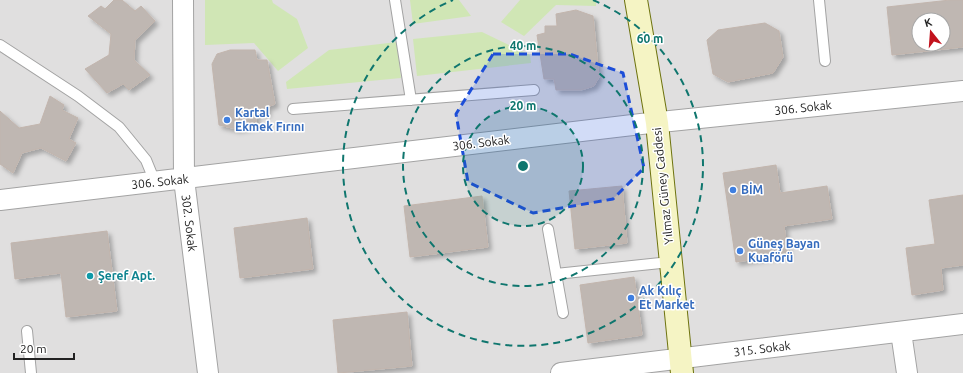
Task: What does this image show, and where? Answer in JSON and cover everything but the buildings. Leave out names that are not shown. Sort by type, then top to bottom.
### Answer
[{"type":"street","name":"302. Sokak","points":[[183,0],[184,179],[208,373]]},
{"type":"street","name":"Yılmaz Güney Caddesi","points":[[636,0],[657,123],[681,366]]},
{"type":"street","name":"306. Sokak","points":[[0,200],[657,123],[963,91]]},
{"type":"street","name":"315. Sokak","points":[[561,373],[681,366],[901,332],[963,324]]},
{"type":"street","points":[[901,332],[907,373]]},
{"type":"lane","points":[[395,0],[411,100]]},
{"type":"lane","points":[[819,0],[825,61]]},
{"type":"lane","points":[[0,45],[78,96],[119,127],[146,160],[155,182]]},
{"type":"lane","points":[[293,109],[534,90]]},
{"type":"lane","points":[[548,229],[563,313]]},
{"type":"lane","points":[[556,274],[670,262]]},
{"type":"lane","points":[[27,331],[31,373]]},
{"type":"highlighted area","points":[[493,54],[570,54],[623,73],[644,168],[613,199],[533,213],[468,182],[456,114]]},
{"type":"shaded area","points":[[0,0],[963,0],[963,373],[0,373]]},
{"type":"green space","points":[[205,0],[272,0],[273,3],[297,19],[308,48],[278,71],[254,43],[205,45]]},
{"type":"green space","points":[[410,0],[459,0],[471,16],[413,24]]},
{"type":"green space","points":[[520,0],[596,0],[596,6],[556,5],[524,36],[501,22]]},
{"type":"green space","points":[[482,32],[530,55],[531,63],[417,76],[413,39]]},
{"type":"green space","points":[[397,42],[401,78],[287,89],[286,82],[329,50]]},
{"type":"place","name":"Kartal Ekmek Fırını","points":[[227,120]]},
{"type":"place","name":"BİM","points":[[733,190]]},
{"type":"place","name":"Güneş Bayan Kuaförü","points":[[740,251]]},
{"type":"place","name":"Şeref Apt.","points":[[90,276]]},
{"type":"place","name":"Ak Kılıç Et Market","points":[[631,298]]}]
